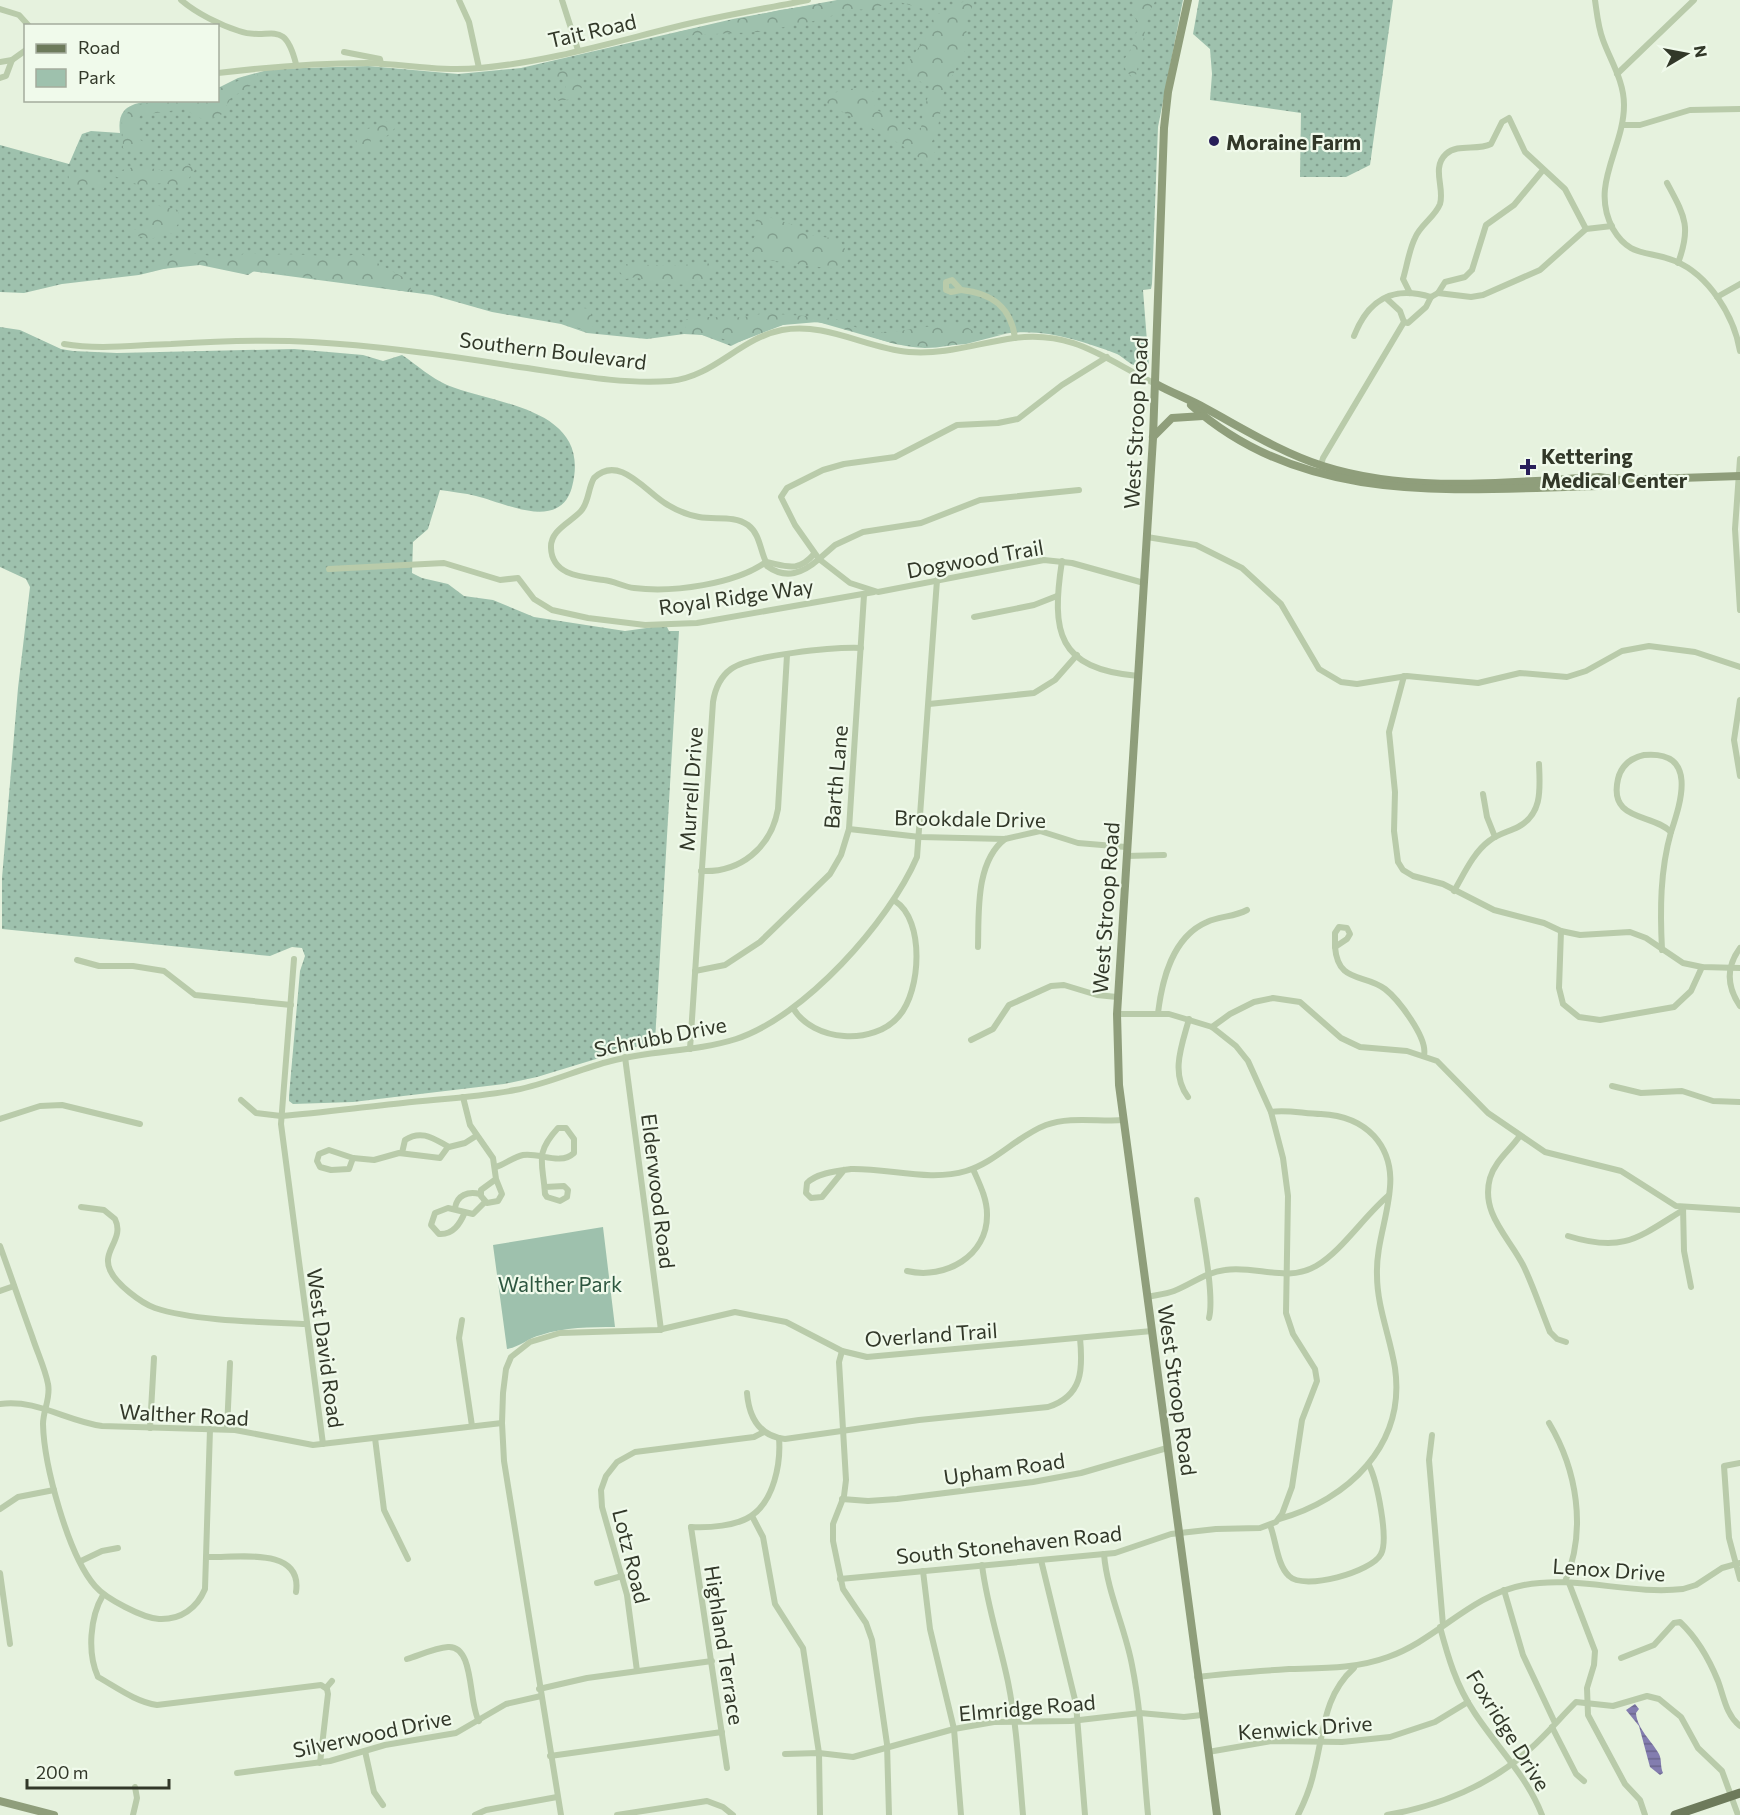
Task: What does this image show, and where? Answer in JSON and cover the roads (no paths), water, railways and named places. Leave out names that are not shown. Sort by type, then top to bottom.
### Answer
[{"type":"main road","name":"West Stroop Road","points":[[1188,0],[1168,92],[1164,128],[1156,384],[1117,1014],[1119,1084],[1217,1815]]},
{"type":"main road","name":"Southern Boulevard","points":[[1156,384],[1203,406],[1262,441],[1320,469]]},
{"type":"main road","name":"Southern Boulevard","points":[[1186,400],[1203,416],[1265,452],[1320,469],[1384,478],[1444,483],[1599,477],[1620,480],[1739,476]]},
{"type":"main road","points":[[1153,438],[1172,418],[1203,416]]},
{"type":"main road","points":[[1676,1815],[1735,1795]]},
{"type":"main road","points":[[0,1801],[49,1814]]},
{"type":"street","points":[[181,0],[240,32],[269,32],[279,35],[291,47],[296,64]]},
{"type":"street","points":[[459,0],[469,22],[479,68]]},
{"type":"street","points":[[562,0],[578,50]]},
{"type":"street","name":"Tait Road","points":[[219,73],[296,64],[381,64],[440,70],[523,63],[713,18],[808,0]]},
{"type":"street","points":[[1595,0],[1601,34],[1624,93],[1622,125],[1603,193],[1612,226],[1630,249],[1678,263],[1695,274],[1717,297],[1730,319],[1740,351]]},
{"type":"street","points":[[1617,74],[1694,0]]},
{"type":"street","points":[[0,9],[19,15],[27,24]]},
{"type":"street","points":[[0,62],[12,60],[24,51]]},
{"type":"street","name":"Tait Road","points":[[344,52],[373,56],[380,59],[381,64]]},
{"type":"street","points":[[0,78],[6,76],[12,60]]},
{"type":"street","points":[[1622,125],[1640,125],[1699,109],[1740,109]]},
{"type":"street","points":[[1410,293],[1403,279],[1415,237],[1440,203],[1439,170],[1444,157],[1456,149],[1488,146],[1497,136],[1502,123],[1509,118],[1525,152],[1565,189],[1586,229]]},
{"type":"street","points":[[1320,469],[1404,322],[1408,322],[1426,307],[1431,297],[1438,293],[1445,282],[1465,277],[1472,270],[1486,225],[1514,205],[1543,170]]},
{"type":"street","points":[[1667,183],[1685,221],[1685,244],[1678,263]]},
{"type":"street","points":[[1438,293],[1476,297],[1526,278],[1548,264],[1586,229],[1612,226]]},
{"type":"street","points":[[1717,297],[1740,284]]},
{"type":"street","points":[[961,290],[985,297],[1005,309],[1012,319],[1015,338]]},
{"type":"street","points":[[1354,336],[1368,308],[1386,298],[1410,293],[1431,297]]},
{"type":"street","points":[[1386,298],[1397,308],[1404,322]]},
{"type":"street","name":"Southern Boulevard","points":[[64,344],[107,347],[218,341],[329,343],[393,348],[587,376],[655,381],[679,380],[698,375],[752,341],[791,329],[828,330],[886,348],[912,352],[955,351],[1015,338],[1064,340],[1107,357],[1156,384]]},
{"type":"street","name":"Dogwood Trail","points":[[1107,357],[1062,385],[1018,419],[998,423],[957,425],[894,458],[834,466],[787,488],[781,500],[815,559],[850,583],[878,592],[1044,560],[1062,561],[1144,583]]},
{"type":"street","points":[[1740,459],[1735,529],[1740,610]]},
{"type":"street","name":"Royal Ridge Way","points":[[766,562],[753,572],[723,580],[662,590],[637,588],[569,574],[555,563],[551,543],[557,531],[584,508],[594,478],[606,470],[616,470],[624,472],[677,510],[698,517],[731,519],[746,524],[757,534],[766,562],[777,569],[796,574],[815,559]]},
{"type":"street","points":[[815,559],[835,545],[863,532],[921,523],[980,500],[1079,490]]},
{"type":"street","points":[[1147,537],[1197,545],[1242,568],[1273,595],[1287,614],[1319,669],[1335,680],[1357,684],[1404,676],[1440,678],[1470,683],[1520,673],[1567,677],[1586,671],[1622,651],[1649,646],[1695,652],[1740,667]]},
{"type":"street","name":"Royal Ridge Way","points":[[777,569],[796,566],[815,559]]},
{"type":"street","points":[[1062,561],[1057,596],[1057,620],[1060,635],[1077,655],[1101,669],[1138,676]]},
{"type":"street","name":"Royal Ridge Way","points":[[329,568],[444,563],[500,580],[518,578],[534,599],[552,610],[599,620],[645,625],[697,623],[864,595]]},
{"type":"street","points":[[796,566],[796,574]]},
{"type":"street","name":"Schrubb Drive","points":[[242,1100],[256,1113],[281,1116],[463,1097],[523,1088],[625,1057],[690,1049],[746,1036],[793,1008],[844,960],[895,901],[917,857],[937,580]]},
{"type":"street","points":[[864,595],[878,592]]},
{"type":"street","name":"Barth Lane","points":[[695,971],[725,965],[760,942],[830,874],[842,855],[849,829],[864,595]]},
{"type":"street","points":[[974,617],[1034,605],[1057,596]]},
{"type":"street","name":"Murrell Drive","points":[[690,1049],[714,693],[723,676],[737,665],[835,648],[861,648]]},
{"type":"street","points":[[701,872],[723,871],[739,864],[758,851],[772,830],[778,809],[787,655]]},
{"type":"street","points":[[929,704],[1034,693],[1055,680],[1077,655]]},
{"type":"street","points":[[1404,676],[1389,732],[1398,862],[1403,870],[1413,876],[1434,881],[1494,910],[1544,923],[1561,931],[1580,935],[1630,932],[1646,938],[1678,961],[1702,967],[1740,968]]},
{"type":"street","points":[[1740,700],[1734,740],[1740,776]]},
{"type":"street","points":[[1662,950],[1661,894],[1671,832],[1683,795],[1683,784],[1680,772],[1669,760],[1657,755],[1644,755],[1633,759],[1623,767],[1618,778],[1618,794],[1623,806],[1635,817],[1660,823],[1671,832]]},
{"type":"street","points":[[1454,891],[1476,855],[1495,837],[1523,824],[1534,811],[1540,797],[1539,764]]},
{"type":"street","points":[[1483,795],[1487,817],[1495,837]]},
{"type":"street","name":"Brookdale Drive","points":[[849,829],[920,837],[1005,839],[1040,831],[1078,843],[1126,852],[1164,855]]},
{"type":"street","points":[[978,947],[984,876],[992,856],[1005,839]]},
{"type":"street","points":[[793,1008],[809,1026],[825,1033],[842,1035],[878,1030],[899,1017],[907,1004],[913,984],[916,945],[910,915],[895,901]]},
{"type":"street","points":[[1158,1013],[1162,986],[1180,944],[1203,924],[1247,910]]},
{"type":"street","points":[[1561,931],[1559,988],[1563,1005],[1579,1017],[1600,1020],[1674,1007],[1691,991],[1702,967]]},
{"type":"street","points":[[1335,947],[1337,960],[1347,973],[1381,986],[1391,995],[1422,1037],[1425,1045],[1424,1055]]},
{"type":"street","points":[[1740,948],[1730,969],[1730,987],[1740,1006]]},
{"type":"street","name":"West David Road","points":[[294,959],[281,1116],[323,1444],[502,1423]]},
{"type":"street","points":[[77,960],[99,966],[133,966],[164,971],[195,995],[291,1005]]},
{"type":"street","points":[[970,1040],[993,1029],[1009,1005],[1050,986],[1064,985],[1117,997]]},
{"type":"street","points":[[1212,1027],[1230,1014],[1254,1002],[1273,998],[1305,1004],[1341,1038],[1360,1047],[1407,1051],[1424,1055],[1442,1065],[1477,1103],[1519,1137],[1551,1154],[1629,1174],[1668,1203],[1683,1208],[1740,1210]]},
{"type":"street","points":[[1117,1014],[1158,1013],[1189,1018],[1212,1027],[1236,1046],[1248,1061],[1271,1112],[1283,1158],[1288,1196],[1286,1305],[1289,1324],[1297,1343],[1315,1369],[1317,1380],[1302,1420],[1292,1487],[1280,1519]]},
{"type":"street","points":[[1188,1097],[1181,1087],[1178,1074],[1180,1054],[1189,1018]]},
{"type":"street","name":"Elderwood Road","points":[[625,1057],[661,1330]]},
{"type":"street","points":[[1611,1086],[1647,1094],[1682,1091],[1713,1101],[1740,1102]]},
{"type":"street","points":[[463,1097],[466,1118],[476,1136],[490,1153],[496,1167],[496,1179],[501,1191],[500,1198],[495,1203],[485,1202]]},
{"type":"street","points":[[0,1119],[40,1106],[62,1105],[140,1124]]},
{"type":"street","points":[[1271,1112],[1339,1116],[1364,1126],[1387,1155],[1392,1179],[1378,1248],[1377,1275],[1380,1307],[1395,1368],[1396,1392],[1391,1423],[1370,1465],[1331,1498],[1270,1525],[1282,1566],[1294,1580],[1310,1582],[1370,1566],[1379,1558],[1384,1546],[1377,1494],[1370,1465]]},
{"type":"street","points":[[847,1170],[822,1197],[815,1199],[808,1196],[805,1189],[809,1180],[847,1170],[941,1175],[974,1169],[1046,1125],[1068,1121],[1124,1120]]},
{"type":"street","points":[[496,1167],[522,1155],[541,1157],[560,1158],[573,1155],[575,1145],[568,1130],[558,1128],[543,1146],[541,1157],[545,1187]]},
{"type":"street","points":[[402,1154],[405,1140],[419,1136],[431,1136],[448,1147]]},
{"type":"street","points":[[353,1158],[349,1169],[345,1171],[323,1169],[317,1161],[319,1154],[326,1150],[353,1158],[374,1160],[402,1154],[440,1158],[448,1147],[465,1143],[476,1136]]},
{"type":"street","points":[[1519,1137],[1492,1171],[1488,1186],[1489,1204],[1495,1221],[1525,1269],[1550,1332],[1557,1339],[1566,1342]]},
{"type":"street","points":[[907,1271],[930,1272],[955,1266],[979,1245],[985,1232],[987,1215],[974,1169]]},
{"type":"street","points":[[480,1194],[482,1187],[496,1179]]},
{"type":"street","points":[[455,1208],[456,1202],[462,1196],[472,1192],[480,1194],[485,1202]]},
{"type":"street","points":[[1147,1296],[1172,1292],[1208,1274],[1236,1269],[1286,1274],[1308,1270],[1323,1261],[1389,1195]]},
{"type":"street","points":[[1197,1200],[1208,1274],[1211,1306],[1209,1318]]},
{"type":"street","points":[[465,1212],[454,1230],[445,1234],[436,1232],[431,1225],[435,1213],[445,1208],[476,1213],[485,1202]]},
{"type":"street","points":[[81,1207],[104,1210],[116,1219],[119,1235],[108,1255],[109,1269],[116,1279],[147,1305],[186,1314],[306,1324]]},
{"type":"street","points":[[1568,1236],[1600,1244],[1628,1242],[1683,1208]]},
{"type":"street","points":[[1683,1208],[1684,1251],[1691,1287]]},
{"type":"street","points":[[0,1246],[49,1386],[44,1434],[54,1490],[63,1520],[81,1561],[90,1580],[103,1595],[153,1618],[176,1617],[192,1608],[202,1596],[207,1582],[210,1429]]},
{"type":"street","points":[[0,1291],[14,1286]]},
{"type":"street","name":"Overland Trail","points":[[502,1423],[506,1369],[515,1351],[542,1337],[569,1331],[661,1330],[716,1315],[752,1314],[795,1326],[842,1351],[874,1357],[1152,1331]]},
{"type":"street","points":[[462,1320],[459,1338],[472,1426]]},
{"type":"street","points":[[747,1393],[752,1416],[764,1432],[779,1438],[1057,1405],[1069,1396],[1080,1380],[1083,1364],[1080,1338]]},
{"type":"street","points":[[842,1351],[839,1362],[846,1480],[833,1532],[840,1580],[845,1594],[868,1629],[887,1747],[889,1815]]},
{"type":"street","points":[[150,1428],[154,1358]]},
{"type":"street","points":[[227,1429],[230,1363]]},
{"type":"street","name":"Walther Road","points":[[0,1404],[25,1403],[94,1425],[227,1429],[306,1444],[323,1444]]},
{"type":"street","points":[[502,1423],[504,1461],[561,1815]]},
{"type":"street","points":[[1549,1423],[1566,1460],[1576,1498],[1573,1555],[1567,1582],[1595,1651],[1586,1701],[1595,1731],[1625,1785],[1640,1800],[1645,1815]]},
{"type":"street","name":"Lotz Road","points":[[637,1671],[629,1607],[601,1502],[606,1476],[617,1462],[628,1454],[644,1450],[754,1437],[764,1432]]},
{"type":"street","name":"Foxridge Drive","points":[[1432,1435],[1428,1446],[1429,1469],[1441,1626],[1454,1676],[1468,1702],[1526,1783],[1542,1815]]},
{"type":"street","points":[[375,1438],[379,1480],[386,1517],[408,1559]]},
{"type":"street","points":[[684,1522],[691,1527],[728,1523],[752,1516],[766,1498],[776,1475],[780,1461],[779,1438]]},
{"type":"street","name":"Upham Road","points":[[842,1499],[897,1499],[1033,1482],[1081,1473],[1167,1448]]},
{"type":"street","points":[[1740,1463],[1724,1466],[1729,1538],[1740,1578]]},
{"type":"street","points":[[0,1509],[18,1497],[54,1490]]},
{"type":"street","points":[[752,1516],[763,1537],[775,1604],[803,1648],[819,1753],[820,1815]]},
{"type":"street","name":"South Stonehaven Road","points":[[840,1580],[1104,1554],[1125,1551],[1160,1537],[1179,1533],[1248,1529],[1270,1525]]},
{"type":"street","name":"Highland Terrace","points":[[691,1527],[705,1634],[712,1661],[728,1768]]},
{"type":"street","points":[[81,1561],[102,1551],[118,1548]]},
{"type":"street","points":[[1104,1554],[1107,1577],[1132,1662],[1140,1713],[1148,1815]]},
{"type":"street","points":[[207,1557],[280,1560],[295,1574],[296,1592]]},
{"type":"street","points":[[1041,1560],[1045,1586],[1064,1648],[1078,1720],[1085,1815]]},
{"type":"street","name":"Lenox Drive","points":[[1197,1677],[1267,1670],[1354,1668],[1402,1651],[1475,1602],[1504,1590],[1547,1581],[1593,1586],[1683,1590],[1696,1585],[1722,1568],[1738,1564]]},
{"type":"street","points":[[982,1565],[987,1602],[1008,1680],[1015,1721],[1023,1815]]},
{"type":"street","points":[[923,1571],[930,1629],[954,1729],[961,1815]]},
{"type":"street","points":[[0,1573],[10,1644]]},
{"type":"street","points":[[597,1583],[622,1576]]},
{"type":"street","points":[[1504,1590],[1523,1655],[1576,1774],[1584,1781]]},
{"type":"street","points":[[103,1595],[93,1613],[91,1625],[97,1675],[135,1698],[154,1704],[318,1685],[326,1688]]},
{"type":"street","points":[[1621,1658],[1654,1644],[1677,1622],[1704,1653],[1718,1682],[1728,1712],[1740,1726]]},
{"type":"street","points":[[407,1659],[447,1647],[460,1651],[465,1658],[478,1721]]},
{"type":"street","name":"Silverwood Drive","points":[[237,1773],[320,1763],[394,1743],[456,1733],[511,1702],[540,1692],[637,1671],[712,1661]]},
{"type":"street","points":[[1298,1815],[1314,1772],[1331,1699],[1342,1680],[1354,1668]]},
{"type":"street","points":[[326,1688],[332,1681]]},
{"type":"street","points":[[320,1763],[328,1694],[326,1688]]},
{"type":"street","points":[[1388,1815],[1416,1809],[1455,1796],[1512,1764],[1576,1702],[1586,1701],[1613,1706],[1647,1696],[1659,1699],[1681,1717],[1698,1748],[1722,1772],[1735,1795],[1738,1815]]},
{"type":"street","name":"Kenwick Drive","points":[[1208,1752],[1249,1744],[1320,1740],[1357,1742],[1397,1735],[1435,1722],[1468,1702]]},
{"type":"street","name":"Elmridge Road","points":[[785,1754],[819,1753],[848,1758],[954,1729],[1015,1721],[1078,1720],[1140,1713],[1184,1717],[1202,1715]]},
{"type":"street","points":[[550,1756],[722,1732]]},
{"type":"street","points":[[365,1751],[374,1792],[383,1805]]},
{"type":"street","points":[[133,1815],[137,1798],[135,1787]]},
{"type":"street","points":[[475,1815],[486,1810],[557,1797]]},
{"type":"street","points":[[617,1815],[710,1802],[723,1807],[733,1815]]},
{"type":"place","name":"Moraine Farm","points":[[1214,141]]},
{"type":"place","name":"Kettering Medical Center","points":[[1528,467]]},
{"type":"park label","name":"Walther Park","points":[[560,1283]]}]
